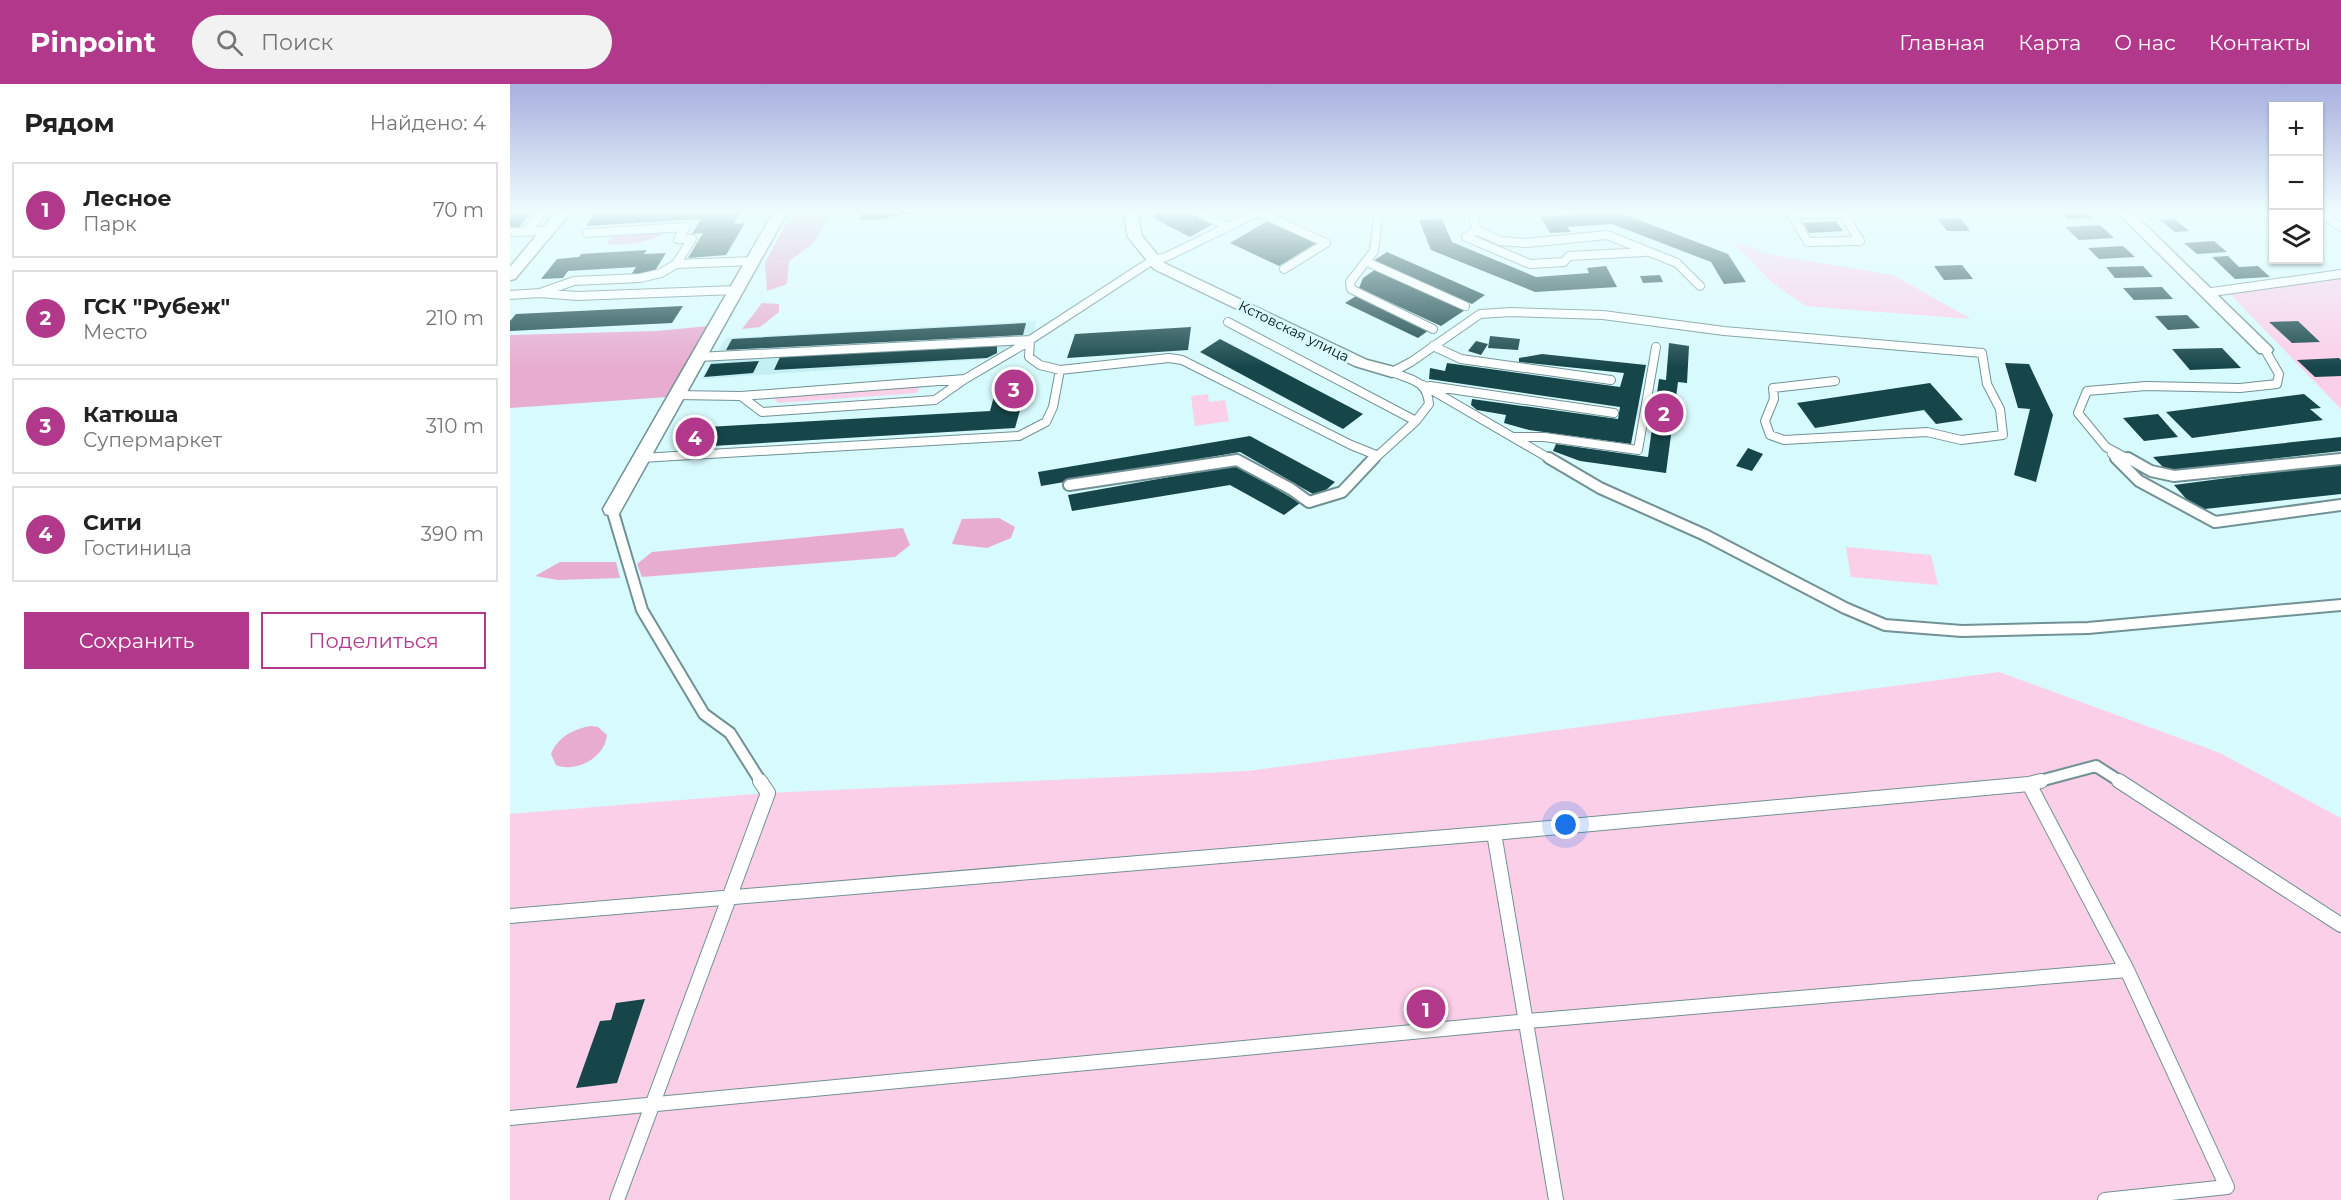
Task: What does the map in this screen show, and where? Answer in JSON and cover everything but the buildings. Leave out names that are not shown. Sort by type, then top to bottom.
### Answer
[{"type":"street","points":[[510,276],[521,263]]},
{"type":"street","points":[[612,508],[752,263]]},
{"type":"street","name":"Кстовская улица","points":[[1156,263],[1360,363],[1392,372]]},
{"type":"street","points":[[2175,263],[2265,350]]},
{"type":"lane","points":[[540,293],[574,281],[640,278],[661,273],[676,264],[700,263]]},
{"type":"lane","points":[[741,396],[762,412],[935,400],[1148,263]]},
{"type":"lane","points":[[1284,269],[1294,263]]},
{"type":"lane","points":[[1366,263],[1350,282],[1351,289],[1433,329]]},
{"type":"lane","points":[[1369,263],[1465,306]]},
{"type":"lane","points":[[1528,263],[1546,263]]},
{"type":"lane","points":[[1677,263],[1700,286]]},
{"type":"lane","points":[[2205,293],[2341,274]]},
{"type":"lane","points":[[510,295],[540,293],[577,296],[736,290]]},
{"type":"lane","points":[[1392,372],[1480,314],[1511,312],[1603,315],[1724,331],[1982,353],[1987,384],[2000,409],[2002,435],[1961,440],[1927,432],[1784,440],[1770,435],[1765,421],[1774,399],[1773,388],[1835,381]]},
{"type":"lane","points":[[1228,322],[1416,421]]},
{"type":"lane","points":[[698,357],[1030,340]]},
{"type":"lane","points":[[1030,340],[1029,357],[1040,365],[1060,370],[1169,358],[1182,360],[1376,455]]},
{"type":"lane","points":[[1433,346],[1461,359],[1611,380]]},
{"type":"lane","points":[[1513,437],[1544,437],[1638,450],[1656,346]]},
{"type":"lane","points":[[2265,350],[2279,374],[2277,384],[2240,388],[2146,386],[2087,391],[2078,413],[2106,447],[2139,481],[2215,522],[2341,505]]},
{"type":"lane","points":[[641,458],[1020,436],[1046,422],[1053,407],[1060,370]]},
{"type":"lane","points":[[1392,372],[1423,385],[1600,488],[1705,535],[1845,608],[1885,625],[1962,630],[2088,628],[2341,605]]},
{"type":"lane","points":[[676,396],[741,396],[965,379]]},
{"type":"lane","points":[[1069,485],[1237,460],[1291,489],[1309,502],[1342,492],[1376,455],[1416,421],[1429,404],[1428,393],[1423,385]]},
{"type":"lane","points":[[1423,385],[1614,413]]},
{"type":"lane","points":[[2106,447],[2151,471],[2174,476],[2341,459]]},
{"type":"lane","points":[[612,508],[642,610],[704,714],[730,733],[768,793],[731,898],[617,1200]]},
{"type":"lane","points":[[510,916],[1494,833],[2029,784],[2096,766],[2341,925]]},
{"type":"lane","points":[[2029,784],[2127,970],[2227,1187],[2105,1200]]},
{"type":"lane","points":[[1494,833],[1528,1021],[1556,1200]]},
{"type":"lane","points":[[510,1118],[1528,1021],[2127,970]]},
{"type":"shaded area","points":[[765,263],[789,263],[787,284],[767,291]]},
{"type":"shaded area","points":[[1753,263],[1822,263],[1893,275],[1971,319],[1806,306],[1771,282]]},
{"type":"shaded area","points":[[2341,276],[2341,409],[2229,293]]},
{"type":"shaded area","points":[[762,303],[779,304],[779,312],[760,327],[742,329]]},
{"type":"shaded area","points":[[1036,321],[1034,333],[1001,355],[988,359],[701,379],[726,338]]},
{"type":"shaded area","points":[[709,326],[668,397],[510,408],[510,335],[656,331]]},
{"type":"shaded area","points":[[920,385],[917,393],[778,403],[773,397]]},
{"type":"shaded area","points":[[1208,394],[1209,402],[1225,400],[1229,421],[1195,426],[1191,396]]},
{"type":"shaded area","points":[[999,518],[1015,527],[1011,538],[987,548],[952,544],[962,519]]},
{"type":"shaded area","points":[[903,528],[910,545],[895,557],[642,577],[637,564],[652,552]]},
{"type":"shaded area","points":[[1846,547],[1931,555],[1938,585],[1851,577]]},
{"type":"shaded area","points":[[560,562],[616,562],[620,578],[558,580],[535,576]]},
{"type":"shaded area","points":[[1999,672],[2220,753],[2341,818],[2341,1200],[510,1200],[510,814],[768,793],[1248,771]]},
{"type":"shaded area","points":[[598,727],[607,735],[601,751],[588,762],[580,765],[564,767],[556,765],[551,754],[562,738],[578,729]]},
{"type":"place","name":"Катюша","points":[[1014,389]]},
{"type":"place","name":"ГСК \"Рубеж\"","points":[[1664,413]]},
{"type":"place","name":"Сити","points":[[695,437]]},
{"type":"place","name":"Лесное","points":[[1426,1009]]}]
